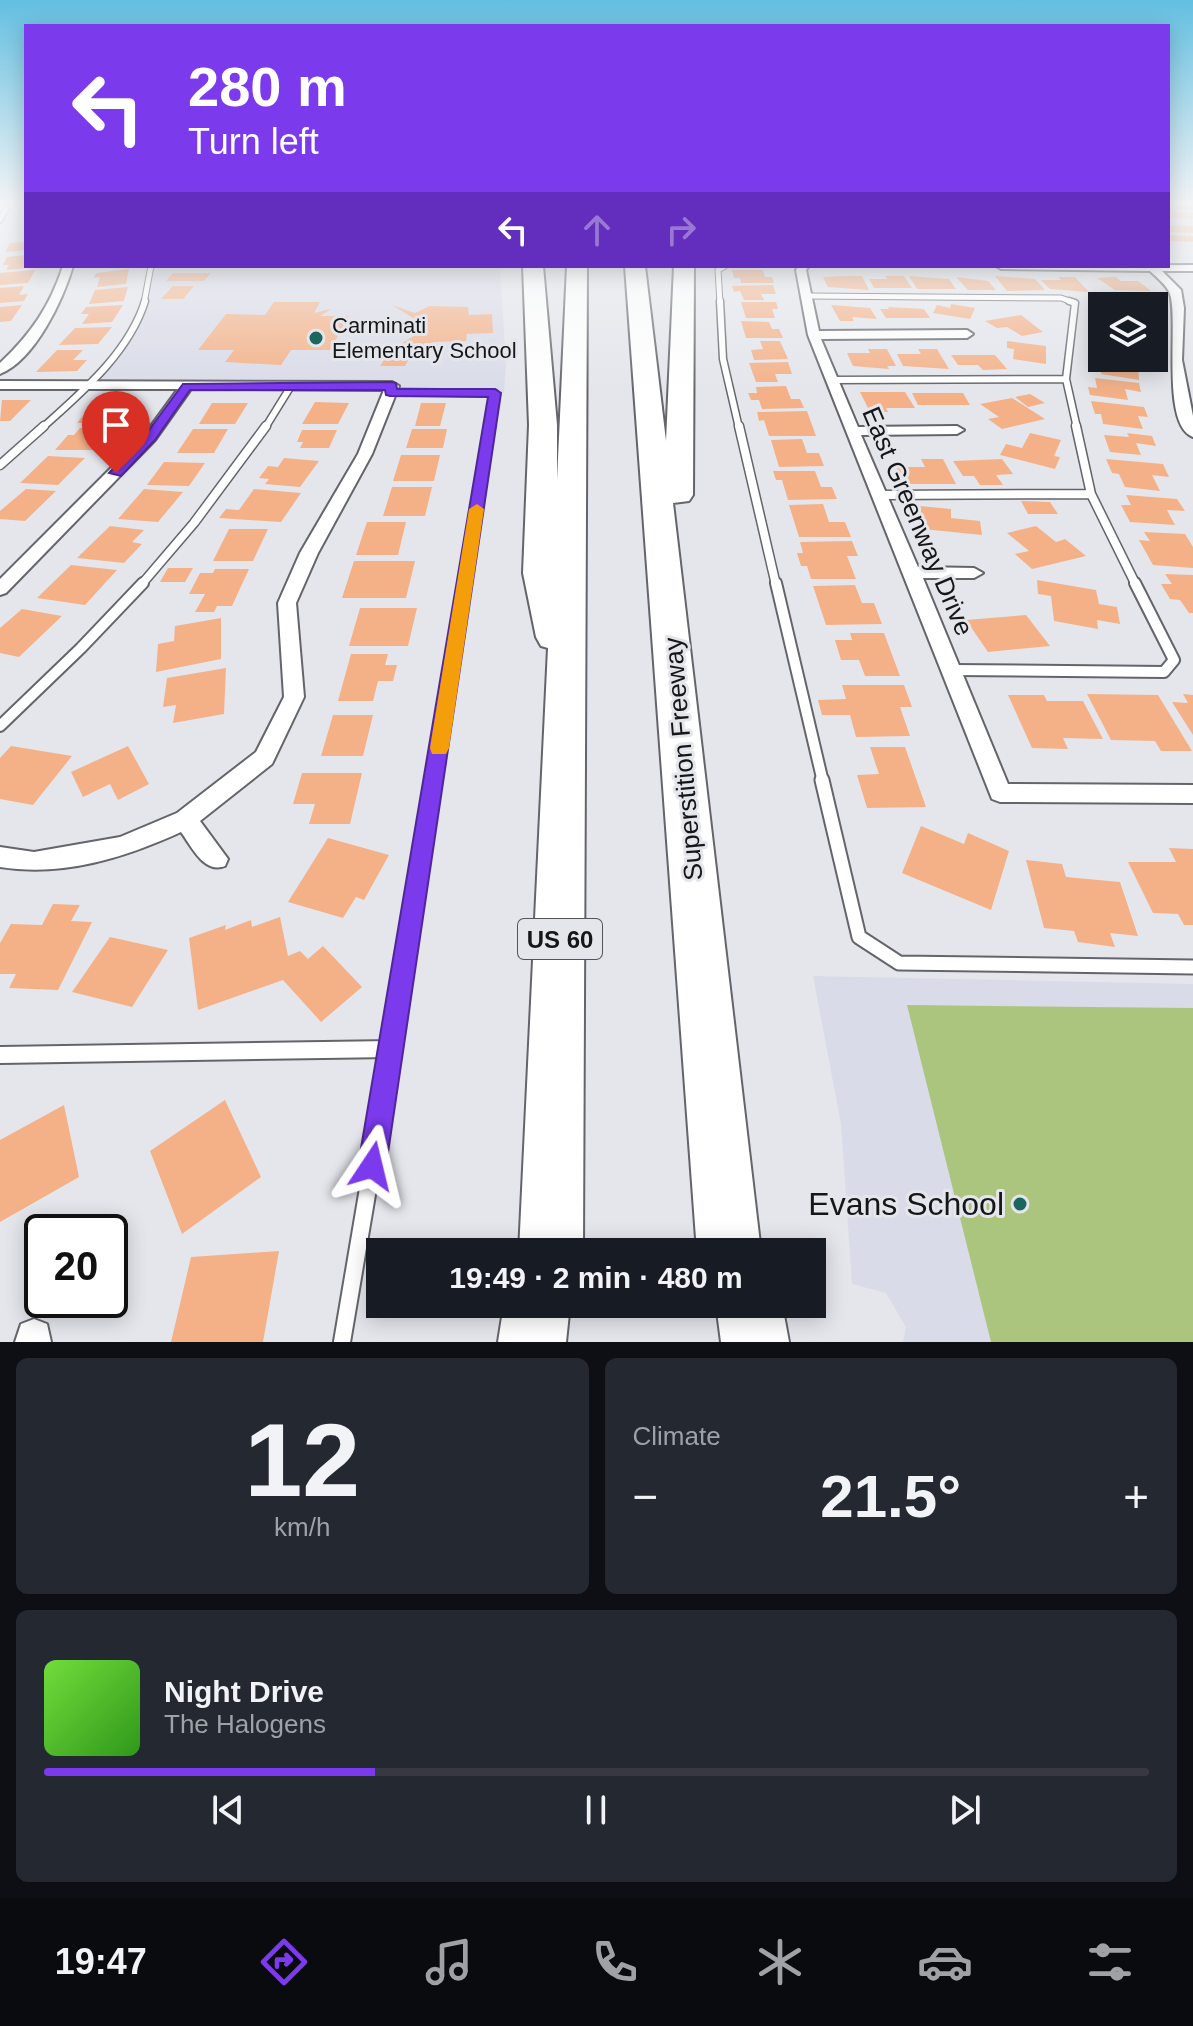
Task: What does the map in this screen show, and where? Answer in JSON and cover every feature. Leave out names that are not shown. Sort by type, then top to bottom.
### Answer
[{"type":"highway","points":[[533,268],[543,425],[540,573],[567,700]]},
{"type":"highway","name":"US 60","points":[[551,1238],[577,268]]},
{"type":"highway","name":"Superstition Freeway","points":[[635,268],[728,1238]]},
{"type":"highway","points":[[673,654],[684,268]]},
{"type":"highway","points":[[712,1067],[739,1238]]},
{"type":"highway","points":[[545,1238],[553,1179]]},
{"type":"highway","points":[[532,1342],[535,1318]]},
{"type":"highway","points":[[548,1342],[549,1318]]},
{"type":"highway","points":[[734,1318],[737,1342]]},
{"type":"highway","points":[[751,1318],[755,1342]]},
{"type":"street","points":[[1170,267],[1193,268]]},
{"type":"street","points":[[0,370],[31,342],[57,306],[67,268]]},
{"type":"street","name":"East Greenway Drive","points":[[802,268],[814,335],[831,380],[953,670],[1000,793],[1193,794]]},
{"type":"street","points":[[1153,268],[1175,290],[1178,308],[1176,360],[1193,433]]},
{"type":"street","points":[[814,335],[967,334]]},
{"type":"street","points":[[0,385],[391,389],[365,454],[309,553],[287,603],[294,697],[264,758],[185,820],[123,847],[34,862],[0,857]]},
{"type":"street","points":[[0,589],[150,437],[187,386]]},
{"type":"street","points":[[851,431],[957,430]]},
{"type":"street","points":[[910,572],[974,573]]},
{"type":"street","points":[[185,820],[216,859]]},
{"type":"lane","points":[[0,465],[118,351],[136,325],[149,291],[151,268]]},
{"type":"lane","points":[[722,268],[718,270],[723,359],[859,937],[899,963],[1193,967]]},
{"type":"lane","points":[[808,296],[1061,298],[1075,303],[1066,379],[1091,494],[1174,660],[1164,672],[953,670]]},
{"type":"lane","points":[[831,380],[1066,379]]},
{"type":"lane","points":[[0,726],[61,670],[200,520],[259,440],[291,386]]},
{"type":"lane","points":[[342,1342],[392,1049],[495,393],[391,389]]},
{"type":"lane","points":[[878,495],[1091,494]]},
{"type":"lane","points":[[0,1055],[392,1049]]},
{"type":"shaded area","name":"Carminati Elementary School","points":[[150,268],[500,268],[506,364],[504,393],[390,392],[392,387],[84,386],[118,351],[136,325]]},
{"type":"shaded area","name":"Evans School","points":[[813,976],[1193,984],[1193,1342],[903,1342],[906,1327],[886,1293],[852,1284],[841,1124]]},
{"type":"green space","name":"Evans School","points":[[907,1005],[1193,1008],[1193,1342],[991,1342]]},
{"type":"building","points":[[9,266],[26,268],[6,270]]},
{"type":"building","points":[[129,269],[126,284],[97,287],[100,277],[94,278],[96,273]]},
{"type":"building","points":[[35,270],[28,283],[0,285],[0,273]]},
{"type":"building","points":[[732,270],[763,270],[765,277],[772,277],[774,283],[741,283],[740,278],[734,278]]},
{"type":"building","points":[[173,273],[211,273],[204,281],[166,281]]},
{"type":"building","points":[[862,276],[869,290],[828,287],[823,277]]},
{"type":"building","points":[[885,276],[904,276],[912,288],[874,288],[869,279],[887,279]]},
{"type":"building","points":[[909,276],[949,279],[956,289],[917,289]]},
{"type":"building","points":[[995,276],[1035,279],[1045,290],[1007,291]]},
{"type":"building","points":[[956,277],[988,281],[996,290],[968,290]]},
{"type":"building","points":[[1058,277],[1075,277],[1089,292],[1050,289],[1041,280],[1061,280]]},
{"type":"building","points":[[1116,277],[1121,281],[1138,281],[1151,291],[1115,290],[1097,278]]},
{"type":"building","points":[[773,285],[776,294],[761,294],[764,300],[744,300],[740,291],[734,292],[732,286]]},
{"type":"building","points":[[24,286],[19,295],[28,294],[24,301],[0,303],[0,288]]},
{"type":"building","points":[[173,286],[194,286],[183,299],[161,299]]},
{"type":"building","points":[[128,287],[124,301],[89,304],[95,290]]},
{"type":"building","points":[[274,302],[320,302],[314,313],[331,309],[320,316],[349,316],[330,350],[291,350],[281,365],[225,362],[234,350],[198,350],[226,314],[265,315]]},
{"type":"building","points":[[741,302],[776,302],[778,309],[772,309],[775,318],[746,318]]},
{"type":"building","points":[[951,304],[975,308],[970,319],[933,313],[937,305],[950,308]]},
{"type":"building","points":[[22,305],[11,321],[0,322],[0,307]]},
{"type":"building","points":[[123,305],[112,322],[82,324],[89,314],[81,314],[86,307]]},
{"type":"building","points":[[392,305],[415,313],[430,306],[468,307],[469,315],[492,314],[493,333],[467,334],[466,341],[434,342],[413,352],[405,366],[380,366],[391,350],[417,334],[418,321]]},
{"type":"building","points":[[831,305],[870,308],[877,319],[852,317],[854,321],[840,321]]},
{"type":"building","points":[[880,309],[924,309],[930,318],[886,318]]},
{"type":"building","points":[[1021,315],[1043,332],[1022,336],[1007,327],[997,328],[985,321]]},
{"type":"building","points":[[741,321],[769,322],[772,329],[779,329],[783,338],[746,338]]},
{"type":"building","points":[[112,327],[98,344],[59,345],[75,328]]},
{"type":"building","points":[[760,341],[780,341],[788,359],[754,360],[751,350],[763,349]]},
{"type":"building","points":[[1007,341],[1046,346],[1046,364],[1013,359],[1014,349],[1007,348]]},
{"type":"building","points":[[868,349],[887,349],[896,366],[887,366],[889,369],[853,366],[847,353],[870,353]]},
{"type":"building","points":[[918,349],[937,349],[949,369],[903,366],[897,354],[921,354]]},
{"type":"building","points":[[57,350],[83,350],[73,360],[87,360],[77,371],[36,372]]},
{"type":"building","points":[[951,355],[995,355],[1007,369],[983,370],[978,365],[958,365]]},
{"type":"building","points":[[788,362],[792,374],[775,374],[778,382],[756,382],[749,363]]},
{"type":"building","points":[[1139,372],[1139,380],[1101,374]]},
{"type":"building","points":[[1095,378],[1139,383],[1141,392],[1125,389],[1128,400],[1090,395],[1088,387],[1097,388]]},
{"type":"building","points":[[786,386],[791,399],[800,399],[804,408],[762,409],[759,400],[751,400],[748,393],[757,393],[756,387]]},
{"type":"building","points":[[860,392],[905,392],[915,408],[886,408],[888,412],[870,412]]},
{"type":"building","points":[[912,393],[963,393],[970,405],[918,405]]},
{"type":"building","points":[[1030,394],[1045,403],[1028,407],[1015,397]]},
{"type":"building","points":[[1012,398],[1045,419],[1002,429],[988,419],[999,417],[980,404]]},
{"type":"building","points":[[2,400],[31,400],[10,421],[0,421]]},
{"type":"building","points":[[105,401],[137,401],[120,423],[77,423],[87,411],[97,411]]},
{"type":"building","points":[[1091,401],[1144,407],[1148,417],[1138,416],[1143,429],[1103,424],[1101,414],[1095,414]]},
{"type":"building","points":[[315,402],[349,403],[338,424],[302,424]]},
{"type":"building","points":[[212,403],[248,403],[235,424],[199,424]]},
{"type":"building","points":[[421,403],[446,403],[440,426],[415,426]]},
{"type":"building","points":[[807,411],[816,436],[769,436],[764,420],[759,421],[757,412]]},
{"type":"building","points":[[80,428],[114,428],[96,450],[55,450],[68,435],[74,435]]},
{"type":"building","points":[[193,429],[228,429],[214,453],[177,453]]},
{"type":"building","points":[[412,429],[447,429],[443,448],[406,448]]},
{"type":"building","points":[[302,430],[337,430],[329,448],[300,448],[303,442],[297,442]]},
{"type":"building","points":[[1030,433],[1061,440],[1054,456],[1060,457],[1055,469],[1000,455],[1006,444],[1022,448]]},
{"type":"building","points":[[1127,433],[1152,436],[1156,446],[1136,443],[1141,455],[1110,452],[1104,435],[1129,437]]},
{"type":"building","points":[[802,439],[807,453],[819,453],[824,466],[779,467],[771,440]]},
{"type":"building","points":[[401,455],[440,455],[434,481],[393,481]]},
{"type":"building","points":[[48,456],[85,458],[58,485],[20,483]]},
{"type":"building","points":[[284,458],[319,461],[300,487],[265,484],[269,479],[259,478],[268,466],[278,467]]},
{"type":"building","points":[[921,459],[943,459],[956,484],[903,484],[896,467],[925,467]]},
{"type":"building","points":[[1002,459],[1013,474],[996,475],[1003,485],[980,485],[974,476],[963,476],[953,461]]},
{"type":"building","points":[[1106,459],[1163,464],[1169,477],[1152,475],[1160,491],[1125,487],[1119,474],[1112,473]]},
{"type":"building","points":[[164,462],[205,463],[189,486],[147,485]]},
{"type":"building","points":[[773,471],[815,471],[821,487],[832,487],[837,499],[788,500],[782,480],[776,480]]},
{"type":"building","points":[[392,487],[432,487],[425,516],[383,516]]},
{"type":"building","points":[[26,489],[56,491],[25,521],[0,519],[0,511]]},
{"type":"building","points":[[144,489],[183,492],[158,522],[118,519]]},
{"type":"building","points":[[254,489],[301,493],[281,522],[219,518],[226,509],[239,510]]},
{"type":"building","points":[[1126,495],[1177,499],[1185,511],[1167,510],[1175,525],[1130,522],[1121,505],[1131,505]]},
{"type":"building","points":[[1021,501],[1050,502],[1058,514],[1028,514]]},
{"type":"building","points":[[823,504],[829,522],[845,522],[851,537],[799,537],[789,505]]},
{"type":"building","points":[[920,506],[951,509],[951,518],[980,521],[982,535],[923,529]]},
{"type":"building","points":[[367,522],[406,522],[398,555],[356,555]]},
{"type":"building","points":[[110,526],[144,530],[132,542],[142,544],[124,563],[77,558]]},
{"type":"building","points":[[1036,526],[1056,542],[1065,539],[1086,556],[1032,569],[1015,554],[1029,551],[1007,533]]},
{"type":"building","points":[[229,529],[268,529],[253,561],[213,561]]},
{"type":"building","points":[[1144,532],[1185,534],[1193,547],[1193,568],[1153,565],[1139,540],[1150,541]]},
{"type":"building","points":[[852,541],[858,556],[847,556],[856,579],[811,579],[807,566],[801,566],[797,553],[803,553],[800,542]]},
{"type":"building","points":[[354,561],[415,561],[406,598],[342,598]]},
{"type":"building","points":[[71,565],[117,570],[85,605],[37,598]]},
{"type":"building","points":[[168,568],[193,568],[185,582],[160,582]]},
{"type":"building","points":[[215,569],[249,569],[232,606],[217,606],[214,612],[195,612],[205,594],[189,594],[200,573],[213,573]]},
{"type":"building","points":[[1165,574],[1193,575],[1193,613],[1189,613],[1180,600],[1170,599],[1161,584],[1172,584]]},
{"type":"building","points":[[1037,580],[1096,590],[1099,604],[1117,607],[1120,624],[1097,620],[1098,629],[1054,621],[1051,596],[1038,594]]},
{"type":"building","points":[[855,585],[862,603],[874,603],[882,624],[826,625],[813,586]]},
{"type":"building","points":[[360,608],[417,608],[408,646],[349,646]]},
{"type":"building","points":[[22,609],[62,616],[19,657],[0,653],[0,628]]},
{"type":"building","points":[[1026,615],[1050,646],[988,652],[966,620]]},
{"type":"building","points":[[221,618],[221,659],[156,672],[158,644],[174,641],[175,626]]},
{"type":"building","points":[[850,633],[884,633],[900,676],[865,676],[859,660],[841,660],[835,640],[852,640]]},
{"type":"building","points":[[351,654],[388,654],[385,665],[397,665],[393,681],[378,681],[373,701],[338,701]]},
{"type":"building","points":[[226,668],[224,714],[173,723],[176,705],[163,707],[167,678]]},
{"type":"building","points":[[842,685],[904,685],[912,707],[900,707],[910,736],[856,737],[850,715],[822,715],[818,700],[846,699]]},
{"type":"building","points":[[1087,694],[1158,695],[1192,751],[1161,751],[1155,741],[1111,740]]},
{"type":"building","points":[[1183,694],[1193,695],[1193,735],[1172,702],[1188,703]]},
{"type":"building","points":[[1008,695],[1044,695],[1047,701],[1083,701],[1103,739],[1063,738],[1068,749],[1032,748]]},
{"type":"building","points":[[333,715],[373,715],[363,756],[321,756]]},
{"type":"building","points":[[11,746],[72,756],[33,805],[0,799],[0,758]]},
{"type":"building","points":[[128,746],[149,784],[118,800],[110,784],[83,797],[71,772]]},
{"type":"building","points":[[870,747],[905,747],[926,807],[867,808],[857,775],[879,774]]},
{"type":"building","points":[[302,773],[362,773],[350,824],[309,824],[315,804],[293,804]]},
{"type":"building","points":[[921,826],[964,844],[968,833],[1009,851],[991,910],[902,873]]},
{"type":"building","points":[[328,838],[389,855],[364,900],[356,897],[343,918],[288,902]]},
{"type":"building","points":[[1169,848],[1193,849],[1193,925],[1184,925],[1178,914],[1153,913],[1128,862],[1176,862]]},
{"type":"building","points":[[1026,860],[1062,864],[1066,877],[1120,882],[1138,936],[1110,933],[1115,947],[1078,942],[1074,931],[1044,928]]},
{"type":"building","points":[[53,904],[80,905],[71,921],[92,922],[58,990],[9,988],[16,974],[0,974],[0,943],[11,924],[42,925]]},
{"type":"building","points":[[280,917],[288,956],[300,951],[308,959],[323,946],[362,987],[321,1022],[283,980],[198,1010],[189,938],[226,925],[225,930],[251,920],[252,927]]},
{"type":"building","points":[[110,937],[168,950],[132,1007],[72,992]]},
{"type":"building","points":[[225,1100],[261,1177],[182,1234],[150,1151]]},
{"type":"building","points":[[64,1105],[79,1177],[0,1222],[0,1140]]},
{"type":"building","points":[[279,1251],[263,1342],[171,1342],[191,1257]]},
{"type":"slow traffic","points":[[439,748],[477,509]]},
{"type":"place","name":"Carminati Elementary School","points":[[316,338]]},
{"type":"place","name":"Evans School","points":[[1020,1204]]},
{"type":"route","points":[[116,473],[150,437],[187,386],[392,386],[390,392],[495,393],[372,1166]]}]
